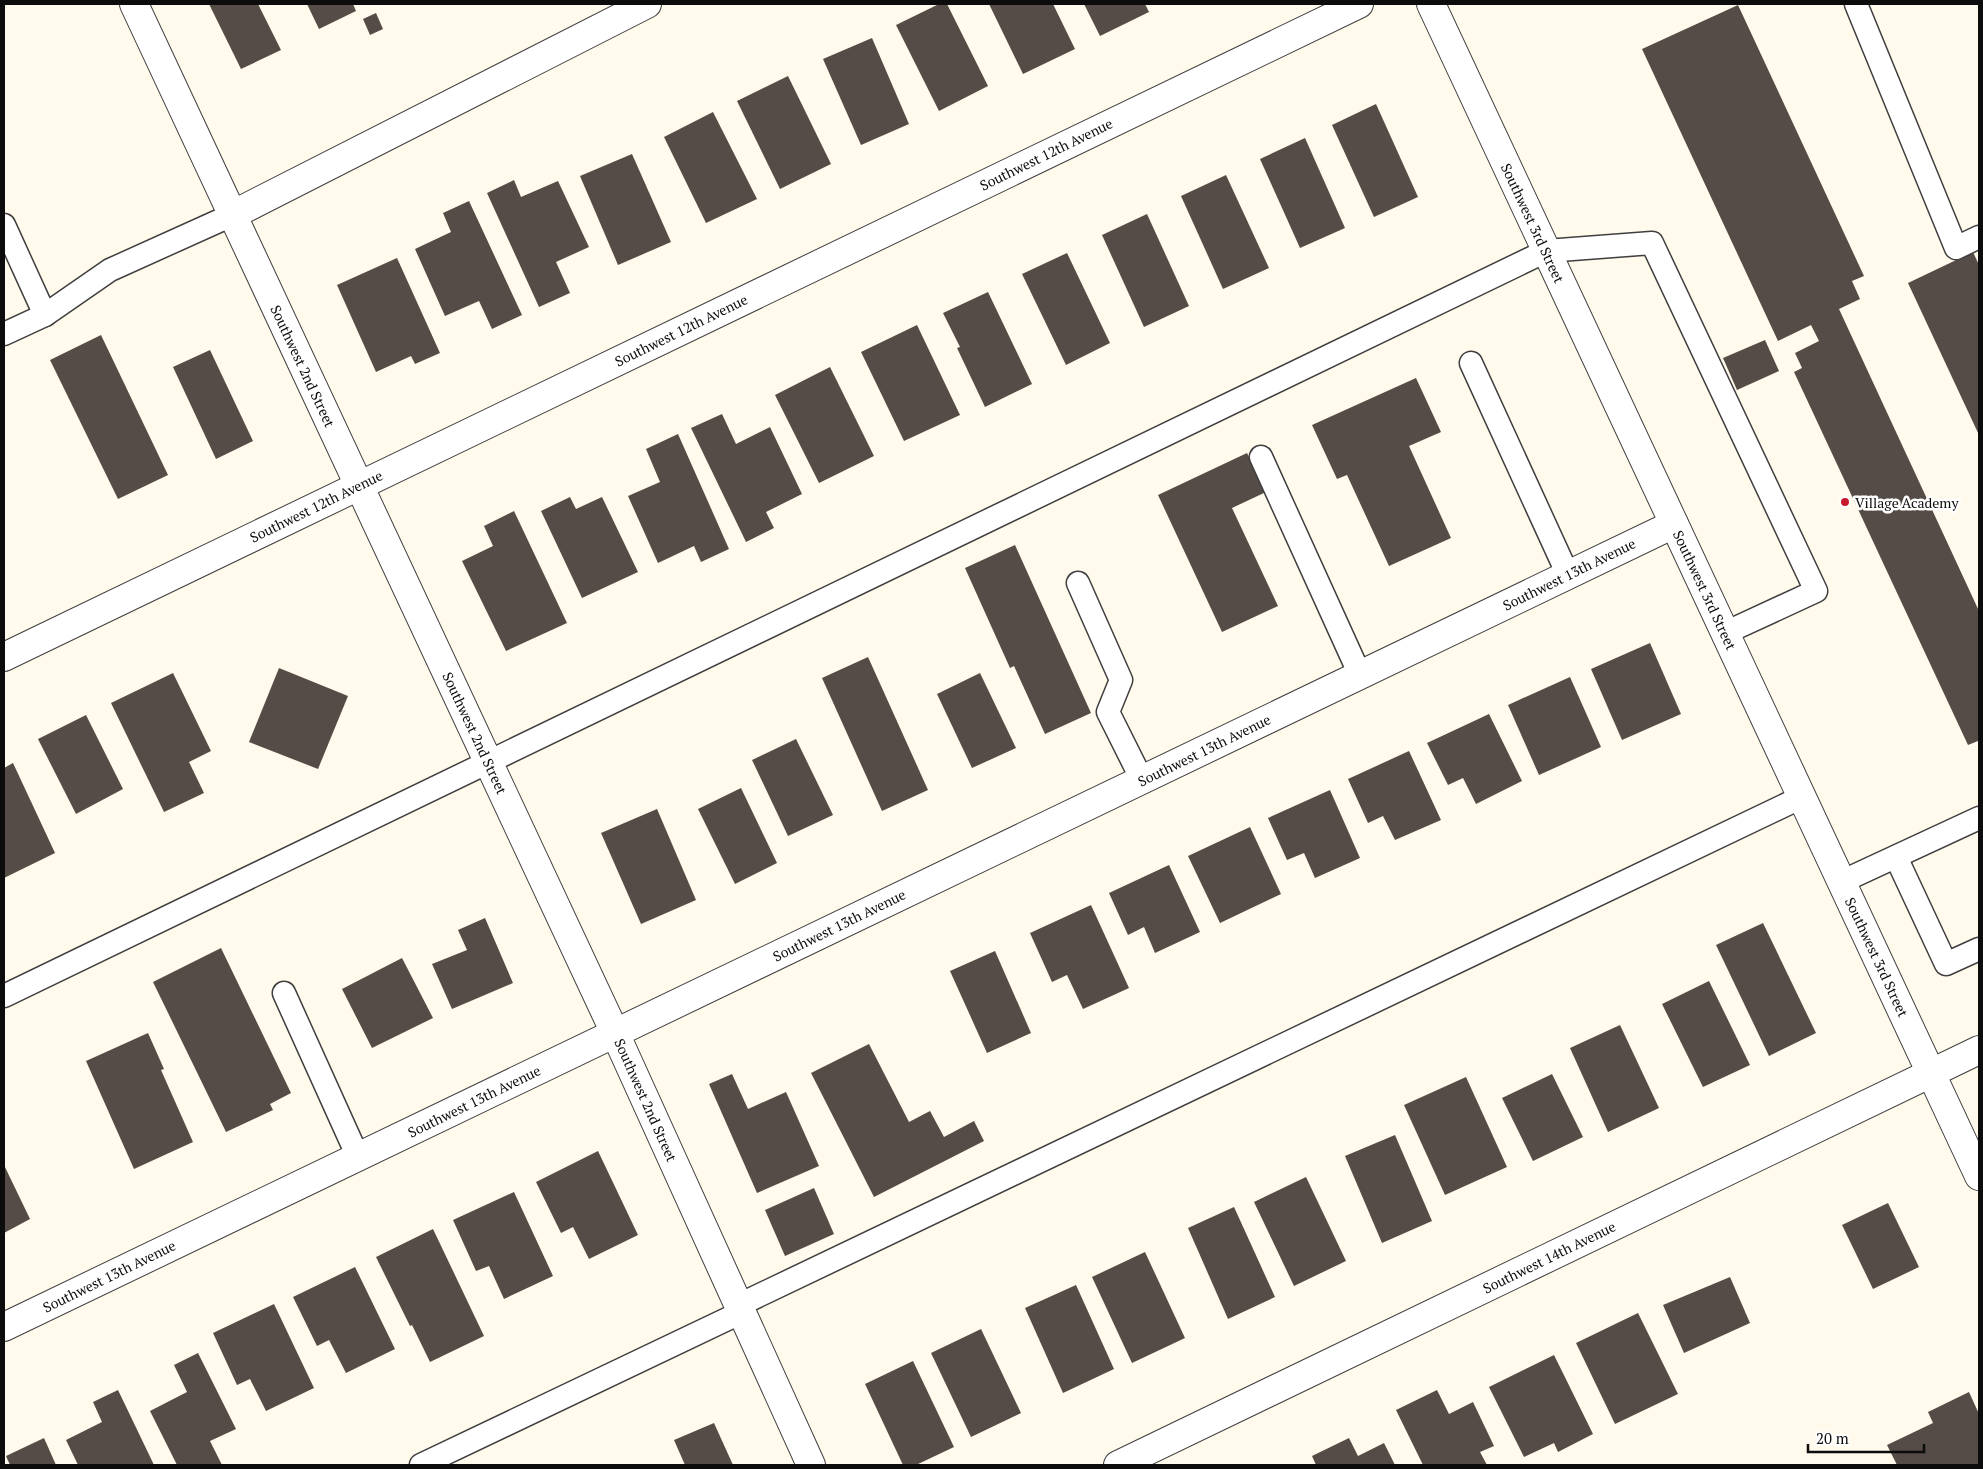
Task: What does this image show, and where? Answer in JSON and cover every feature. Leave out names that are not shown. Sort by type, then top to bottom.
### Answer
[{"type":"street","name":"Southwest 2nd Street","points":[[134,4],[615,1033],[811,1465]]},
{"type":"street","points":[[232,215],[647,4]]},
{"type":"street","name":"Southwest 12th Avenue","points":[[4,657],[1359,4]]},
{"type":"street","name":"Southwest 3rd Street","points":[[1431,4],[1979,1176]]},
{"type":"street","name":"Southwest 13th Avenue","points":[[4,1327],[1674,524]]},
{"type":"street","name":"Southwest 14th Avenue","points":[[1118,1465],[1979,1050]]},
{"type":"lane","points":[[1856,4],[1956,248],[1979,237]]},
{"type":"lane","points":[[4,334],[45,315],[110,270],[232,215]]},
{"type":"lane","points":[[4,225],[45,315]]},
{"type":"lane","points":[[4,996],[1546,251],[1652,243],[1816,591],[1725,634]]},
{"type":"lane","points":[[1471,363],[1568,575]]},
{"type":"lane","points":[[1261,457],[1360,675]]},
{"type":"lane","points":[[1078,583],[1121,680],[1108,712],[1142,780]]},
{"type":"lane","points":[[421,1465],[740,1309],[1802,797]]},
{"type":"lane","points":[[1841,882],[1979,818]]},
{"type":"lane","points":[[1896,857],[1946,964],[1979,949]]},
{"type":"lane","points":[[284,993],[358,1156]]},
{"type":"building","points":[[209,4],[258,4],[281,50],[241,69]]},
{"type":"building","points":[[307,4],[353,4],[356,11],[319,29]]},
{"type":"building","points":[[939,4],[947,4],[988,86],[939,111],[896,25]]},
{"type":"building","points":[[989,4],[1053,4],[1075,49],[1023,74]]},
{"type":"building","points":[[1084,4],[1145,4],[1149,12],[1100,36]]},
{"type":"building","points":[[1738,5],[1864,276],[1852,281],[1860,299],[1839,309],[1979,611],[1979,744],[1978,741],[1968,745],[1794,372],[1802,368],[1795,353],[1819,341],[1811,325],[1778,341],[1642,49]]},
{"type":"building","points":[[376,13],[383,29],[370,35],[363,19]]},
{"type":"building","points":[[872,38],[909,124],[861,145],[823,59]]},
{"type":"building","points":[[788,76],[831,164],[780,189],[737,101]]},
{"type":"building","points":[[1376,104],[1418,197],[1374,217],[1332,125]]},
{"type":"building","points":[[713,112],[757,199],[706,223],[664,137]]},
{"type":"building","points":[[1305,138],[1345,228],[1300,248],[1260,159]]},
{"type":"building","points":[[632,154],[671,242],[618,265],[580,176]]},
{"type":"building","points":[[1226,175],[1269,268],[1223,289],[1181,196]]},
{"type":"building","points":[[514,180],[521,197],[558,181],[589,247],[556,262],[570,293],[539,307],[487,193]]},
{"type":"building","points":[[469,201],[522,315],[492,329],[479,301],[445,316],[415,249],[451,232],[443,213]]},
{"type":"building","points":[[1147,214],[1189,306],[1144,327],[1102,235]]},
{"type":"building","points":[[1973,252],[1979,265],[1979,435],[1908,283]]},
{"type":"building","points":[[1067,253],[1110,343],[1066,365],[1022,274]]},
{"type":"building","points":[[397,258],[440,353],[415,364],[411,356],[376,372],[337,285]]},
{"type":"building","points":[[988,292],[1032,384],[985,407],[957,348],[960,347],[943,313]]},
{"type":"building","points":[[917,325],[960,415],[904,441],[861,352]]},
{"type":"building","points":[[101,335],[168,475],[118,499],[50,360]]},
{"type":"building","points":[[1765,340],[1779,371],[1737,390],[1723,358]]},
{"type":"building","points":[[210,350],[253,441],[216,459],[173,367]]},
{"type":"building","points":[[830,367],[874,456],[819,483],[775,395]]},
{"type":"building","points":[[1416,378],[1441,432],[1409,446],[1451,538],[1389,566],[1347,475],[1337,479],[1312,425]]},
{"type":"building","points":[[722,414],[736,444],[770,427],[802,494],[766,512],[774,528],[746,542],[691,428]]},
{"type":"building","points":[[678,434],[729,549],[701,562],[694,546],[658,563],[628,496],[660,482],[646,449]]},
{"type":"building","points":[[1247,453],[1266,492],[1232,508],[1278,606],[1222,632],[1158,495]]},
{"type":"building","points":[[570,497],[576,509],[602,497],[638,572],[582,598],[541,511]]},
{"type":"building","points":[[514,511],[567,623],[506,651],[462,561],[493,546],[484,526]]},
{"type":"building","points":[[1015,545],[1091,713],[1045,734],[1014,666],[1010,668],[965,568]]},
{"type":"building","points":[[1650,643],[1681,714],[1622,740],[1591,669]]},
{"type":"building","points":[[868,657],[928,790],[882,811],[822,678]]},
{"type":"building","points":[[279,668],[348,696],[318,769],[249,742]]},
{"type":"building","points":[[173,673],[211,751],[189,762],[204,793],[164,812],[111,703]]},
{"type":"building","points":[[980,673],[1016,748],[972,768],[937,694]]},
{"type":"building","points":[[1570,677],[1601,747],[1539,775],[1508,705]]},
{"type":"building","points":[[1489,714],[1522,781],[1476,804],[1463,778],[1448,785],[1427,743]]},
{"type":"building","points":[[86,715],[123,789],[76,814],[38,739]]},
{"type":"building","points":[[796,739],[833,815],[788,836],[752,760]]},
{"type":"building","points":[[1409,751],[1441,820],[1395,840],[1383,816],[1368,823],[1348,779]]},
{"type":"building","points":[[13,763],[55,853],[4,878],[4,768]]},
{"type":"building","points":[[741,788],[777,863],[735,884],[698,809]]},
{"type":"building","points":[[1330,790],[1360,858],[1315,878],[1304,853],[1287,860],[1268,818]]},
{"type":"building","points":[[657,809],[696,900],[641,924],[601,833]]},
{"type":"building","points":[[1250,827],[1281,894],[1220,923],[1188,856]]},
{"type":"building","points":[[1169,865],[1200,932],[1155,953],[1144,927],[1128,935],[1109,893]]},
{"type":"building","points":[[1091,905],[1129,988],[1083,1009],[1067,975],[1052,982],[1030,933]]},
{"type":"building","points":[[485,918],[513,983],[452,1009],[432,964],[467,950],[458,930]]},
{"type":"building","points":[[1763,923],[1816,1033],[1769,1056],[1716,945]]},
{"type":"building","points":[[221,948],[291,1093],[270,1104],[273,1110],[226,1132],[153,982]]},
{"type":"building","points":[[995,951],[1031,1033],[987,1053],[950,971]]},
{"type":"building","points":[[402,958],[433,1018],[372,1048],[342,989]]},
{"type":"building","points":[[1709,981],[1750,1065],[1703,1087],[1662,1004]]},
{"type":"building","points":[[1620,1025],[1659,1108],[1608,1132],[1570,1048]]},
{"type":"building","points":[[148,1033],[164,1069],[161,1070],[193,1142],[134,1169],[86,1061]]},
{"type":"building","points":[[869,1044],[909,1122],[930,1111],[944,1137],[974,1121],[984,1141],[874,1197],[811,1073]]},
{"type":"building","points":[[732,1074],[748,1109],[786,1092],[819,1166],[757,1193],[709,1084]]},
{"type":"building","points":[[1552,1074],[1583,1137],[1533,1161],[1502,1098]]},
{"type":"building","points":[[1466,1077],[1507,1167],[1445,1195],[1404,1105]]},
{"type":"building","points":[[1395,1135],[1432,1221],[1382,1243],[1345,1156]]},
{"type":"building","points":[[598,1151],[638,1235],[589,1259],[573,1227],[561,1233],[536,1182]]},
{"type":"building","points":[[4,1165],[30,1219],[4,1233]]},
{"type":"building","points":[[1306,1177],[1346,1261],[1294,1286],[1254,1202]]},
{"type":"building","points":[[814,1188],[834,1234],[785,1256],[765,1210]]},
{"type":"building","points":[[514,1192],[553,1276],[504,1299],[489,1266],[476,1271],[453,1220]]},
{"type":"building","points":[[1888,1203],[1919,1267],[1873,1289],[1842,1225]]},
{"type":"building","points":[[1234,1207],[1275,1297],[1228,1319],[1188,1228]]},
{"type":"building","points":[[433,1229],[484,1336],[430,1362],[376,1257]]},
{"type":"building","points":[[1145,1252],[1185,1338],[1132,1363],[1092,1277]]},
{"type":"building","points":[[355,1267],[395,1349],[346,1373],[329,1340],[317,1346],[293,1297]]},
{"type":"building","points":[[1730,1277],[1750,1323],[1684,1353],[1663,1305]]},
{"type":"building","points":[[1076,1285],[1114,1369],[1063,1393],[1025,1308]]},
{"type":"building","points":[[274,1304],[314,1388],[266,1411],[250,1379],[237,1385],[213,1333]]},
{"type":"building","points":[[1638,1313],[1678,1394],[1615,1424],[1576,1343]]},
{"type":"building","points":[[981,1329],[1021,1413],[971,1437],[931,1353]]},
{"type":"building","points":[[198,1353],[236,1429],[210,1441],[222,1465],[177,1465],[150,1411],[187,1392],[174,1365]]},
{"type":"building","points":[[1554,1355],[1593,1434],[1558,1452],[1554,1443],[1524,1457],[1489,1387]]},
{"type":"building","points":[[913,1361],[954,1447],[916,1465],[903,1465],[865,1384]]},
{"type":"building","points":[[118,1390],[154,1465],[78,1465],[66,1440],[102,1422],[93,1402]]},
{"type":"building","points":[[1437,1390],[1449,1414],[1473,1402],[1494,1446],[1480,1452],[1487,1465],[1423,1465],[1396,1410]]},
{"type":"building","points":[[1969,1392],[1979,1414],[1979,1465],[1897,1465],[1887,1445],[1933,1423],[1928,1412]]},
{"type":"building","points":[[714,1423],[733,1465],[685,1465],[674,1440]]},
{"type":"building","points":[[44,1438],[56,1465],[10,1465],[6,1456]]},
{"type":"building","points":[[1349,1438],[1358,1456],[1384,1443],[1395,1465],[1316,1465],[1312,1456]]},
{"type":"place","name":"Village Academy","points":[[1845,502]]}]
